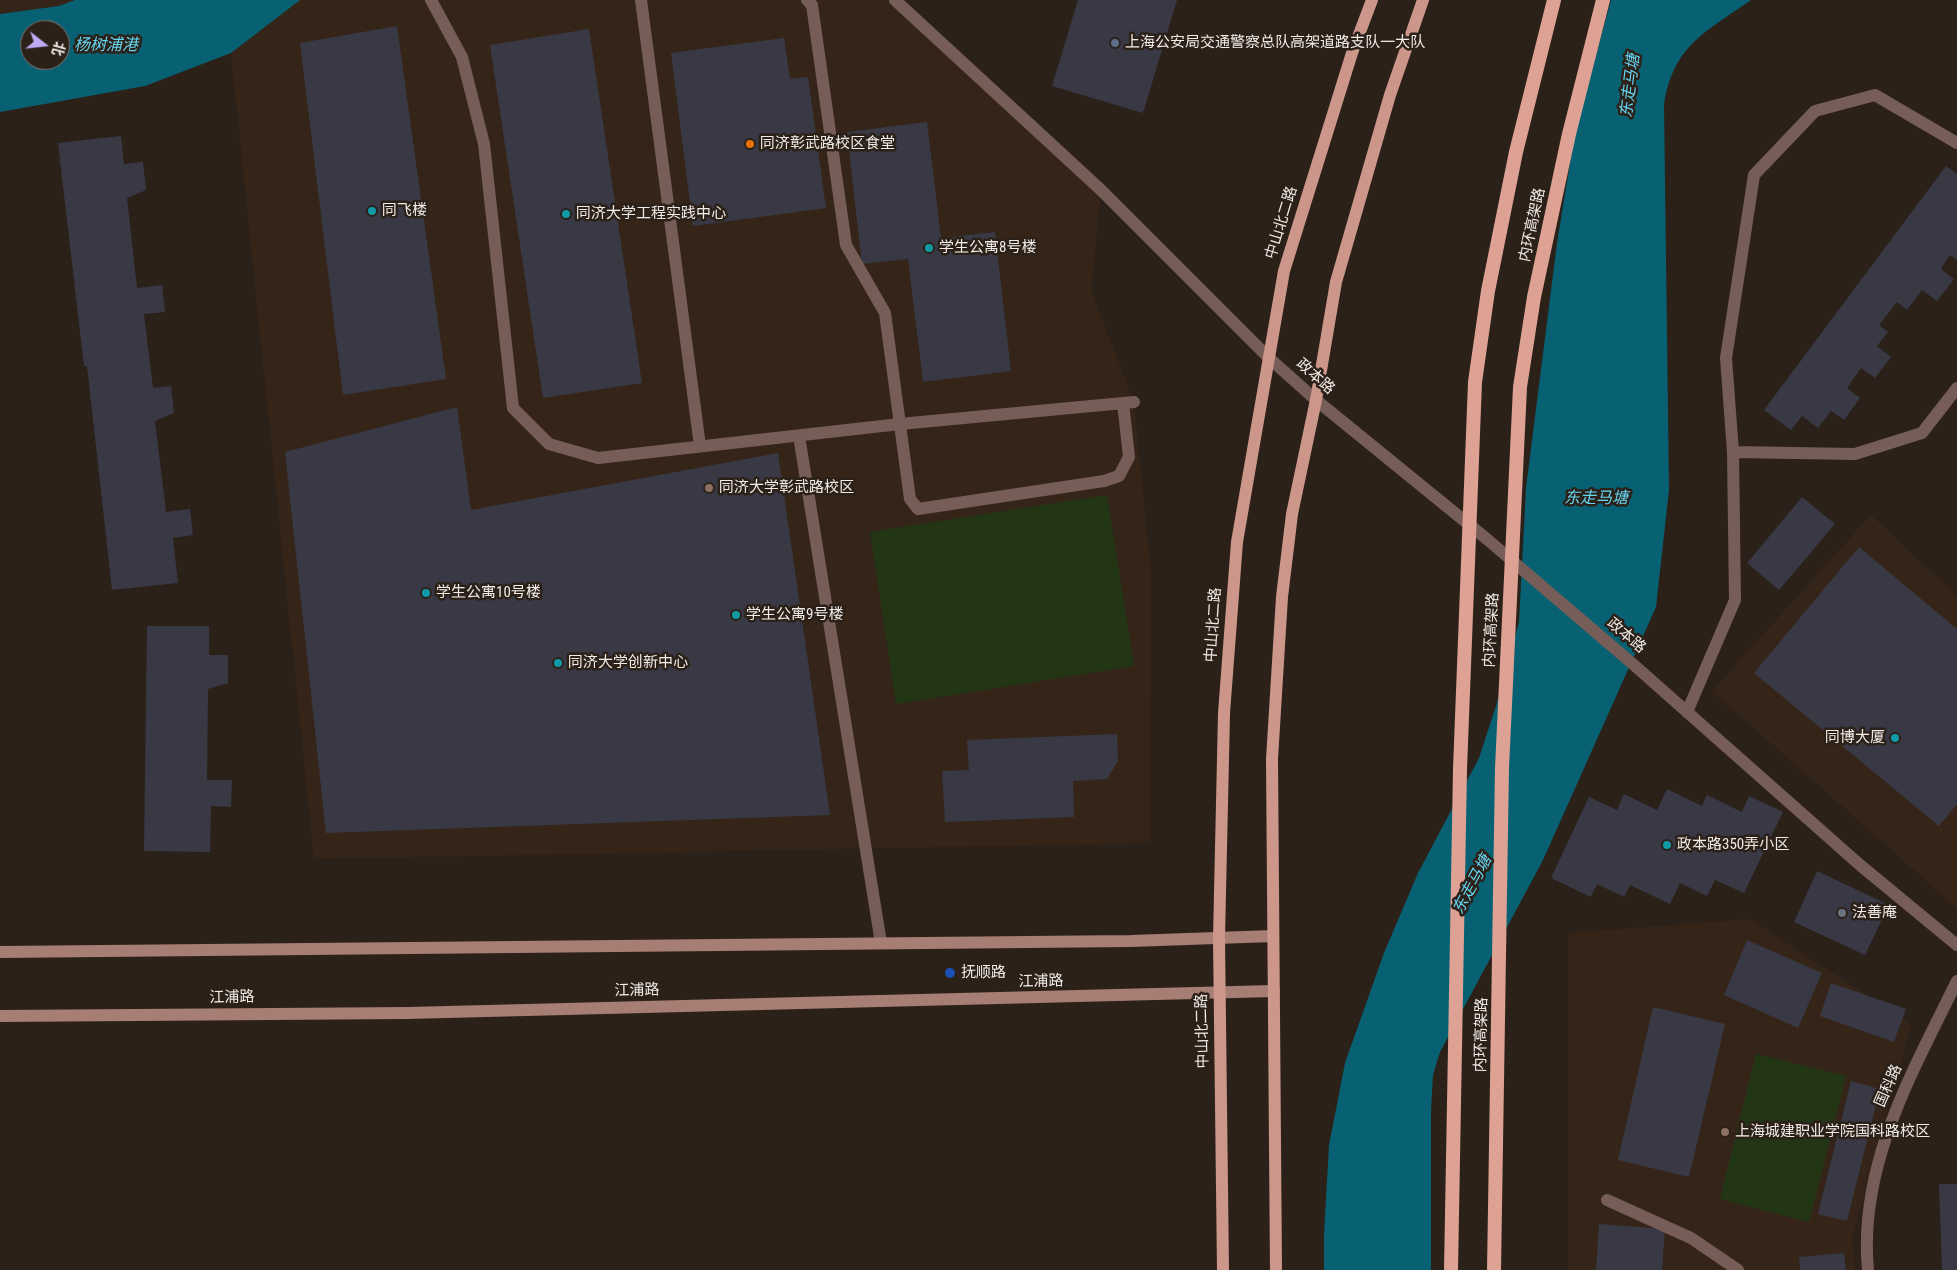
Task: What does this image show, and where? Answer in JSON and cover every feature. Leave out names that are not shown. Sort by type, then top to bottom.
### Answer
[{"type":"highway","name":"内环高架路","points":[[1451,1270],[1460,759],[1475,382],[1488,291],[1516,152],[1554,0]]},
{"type":"highway","name":"内环高架路","points":[[1494,1270],[1502,768],[1520,387],[1534,298],[1569,134],[1603,0]]},
{"type":"main road","name":"中山北二路","points":[[1223,1270],[1218,938],[1224,713],[1237,542],[1284,271],[1352,54],[1372,0]]},
{"type":"main road","points":[[1276,1270],[1272,758],[1282,597],[1292,514],[1316,400],[1336,282],[1390,95],[1423,0]]},
{"type":"main road","points":[[0,952],[1273,936]]},
{"type":"main road","name":"江浦路","points":[[0,1016],[408,1013],[1219,994],[1274,991]]},
{"type":"street","points":[[436,0],[431,0],[462,57],[484,144],[513,408],[549,444],[598,458],[900,424],[1128,402],[1129,457],[1119,476],[1104,482],[918,509],[910,499],[900,424],[885,313],[846,245],[812,5],[807,0]]},
{"type":"street","points":[[641,0],[700,446]]},
{"type":"street","name":"政本路","points":[[895,0],[1101,190],[1269,358],[1316,400],[1488,540],[1688,712],[1860,865],[1957,945]]},
{"type":"street","points":[[1688,712],[1735,600],[1733,452],[1726,358],[1754,175],[1815,111],[1875,95],[1957,143]]},
{"type":"street","points":[[1733,452],[1855,454],[1922,432],[1957,388]]},
{"type":"street","points":[[799,436],[881,943]]},
{"type":"street","name":"国科路","points":[[1868,1270],[1868,1222],[1876,1171],[1890,1124],[1957,981]]},
{"type":"street","points":[[1607,1200],[1691,1238],[1738,1270]]},
{"type":"shaded area","points":[[0,0],[75,0],[59,6],[0,14]]},
{"type":"shaded area","name":"同济大学彰武路校区","points":[[183,0],[895,0],[1101,190],[1091,290],[1134,402],[1151,574],[1150,843],[314,859],[231,53]]},
{"type":"shaded area","name":"同博大厦","points":[[1871,515],[1957,596],[1957,908],[1712,691]]},
{"type":"shaded area","name":"上海城建职业学院国科路校区","points":[[1750,919],[1911,1024],[1852,1239],[1855,1270],[1568,1270],[1568,933]]},
{"type":"green space","points":[[1107,495],[1134,666],[896,704],[870,532]]},
{"type":"green space","points":[[1756,1054],[1846,1076],[1809,1222],[1720,1199]]},
{"type":"water","name":"杨树浦港","points":[[75,0],[300,0],[231,53],[145,86],[0,112],[0,14],[59,6]]},
{"type":"water","name":"东走马塘","points":[[1611,0],[1751,0],[1706,31],[1684,54],[1675,68],[1668,85],[1664,105],[1669,490],[1656,607],[1543,860],[1440,1052],[1433,1075],[1431,1110],[1431,1270],[1324,1270],[1329,1145],[1345,1063],[1384,953],[1418,873],[1479,758],[1496,706],[1519,622],[1526,488],[1557,243],[1575,133]]},
{"type":"building","name":"上海公安局交通警察总队高架道路支队一大队","points":[[1078,0],[1177,0],[1143,113],[1052,86]]},
{"type":"building","name":"同飞楼","points":[[397,26],[446,379],[343,395],[300,43]]},
{"type":"building","name":"同济大学工程实践中心","points":[[589,29],[642,383],[543,398],[490,45]]},
{"type":"building","name":"同济彰武路校区食堂","points":[[784,38],[790,79],[808,77],[826,208],[693,226],[671,53]]},
{"type":"building","name":"学生公寓8号楼","points":[[927,122],[941,238],[995,232],[1011,371],[923,382],[908,259],[862,264],[847,132]]},
{"type":"building","points":[[121,136],[124,164],[143,162],[146,190],[127,198],[137,288],[162,285],[165,312],[144,314],[153,388],[171,386],[174,413],[155,421],[166,512],[190,509],[193,535],[173,538],[178,583],[112,590],[87,366],[84,366],[58,143]]},
{"type":"building","points":[[1946,166],[1957,174],[1957,260],[1950,255],[1941,269],[1954,279],[1937,301],[1922,290],[1907,310],[1897,302],[1879,325],[1888,332],[1877,346],[1891,357],[1875,378],[1861,368],[1847,388],[1860,398],[1844,420],[1831,411],[1818,428],[1802,416],[1791,430],[1764,410]]},
{"type":"building","name":"同济大学创新中心","points":[[457,407],[471,510],[778,453],[830,815],[326,833],[285,452]]},
{"type":"building","points":[[1802,497],[1835,524],[1779,590],[1747,563]]},
{"type":"building","name":"同博大厦","points":[[1859,547],[1957,629],[1957,804],[1939,826],[1754,673]]},
{"type":"building","points":[[147,626],[209,626],[209,655],[228,655],[228,683],[208,689],[207,780],[232,780],[231,807],[211,806],[210,852],[144,851]]},
{"type":"building","points":[[1117,734],[1118,761],[1107,779],[1073,781],[1074,817],[945,822],[942,771],[969,770],[967,740]]},
{"type":"building","name":"政本路350弄小区","points":[[1667,789],[1702,806],[1707,795],[1742,812],[1749,796],[1783,812],[1744,893],[1715,880],[1707,896],[1680,883],[1670,904],[1630,885],[1624,897],[1597,884],[1591,897],[1551,878],[1589,797],[1617,810],[1624,794],[1657,810]]},
{"type":"building","name":"法善庵","points":[[1817,871],[1889,905],[1865,955],[1794,922]]},
{"type":"building","points":[[1747,940],[1822,973],[1798,1028],[1724,995]]},
{"type":"building","points":[[1831,983],[1906,1009],[1894,1042],[1820,1016]]},
{"type":"building","points":[[1653,1007],[1725,1024],[1689,1177],[1618,1160]]},
{"type":"building","points":[[1851,1081],[1880,1089],[1847,1221],[1818,1214]]},
{"type":"building","points":[[1939,1184],[1957,1184],[1957,1270],[1942,1270]]},
{"type":"building","points":[[1599,1224],[1665,1229],[1662,1270],[1596,1270]]},
{"type":"building","points":[[1844,1253],[1846,1270],[1800,1270],[1799,1257]]},
{"type":"place","name":"上海公安局交通警察总队高架道路支队一大队","points":[[1115,43]]},
{"type":"place","name":"同济彰武路校区食堂","points":[[750,144]]},
{"type":"place","name":"同飞楼","points":[[372,211]]},
{"type":"place","name":"同济大学工程实践中心","points":[[566,214]]},
{"type":"place","name":"学生公寓8号楼","points":[[929,248]]},
{"type":"place","name":"同济大学彰武路校区","points":[[709,488]]},
{"type":"place","name":"学生公寓10号楼","points":[[426,593]]},
{"type":"place","name":"学生公寓9号楼","points":[[736,615]]},
{"type":"place","name":"同济大学创新中心","points":[[558,663]]},
{"type":"place","name":"同博大厦","points":[[1895,738]]},
{"type":"place","name":"政本路350弄小区","points":[[1667,845]]},
{"type":"place","name":"法善庵","points":[[1842,913]]},
{"type":"place","name":"抚顺路","points":[[950,973]]},
{"type":"place","name":"上海城建职业学院国科路校区","points":[[1725,1132]]}]
